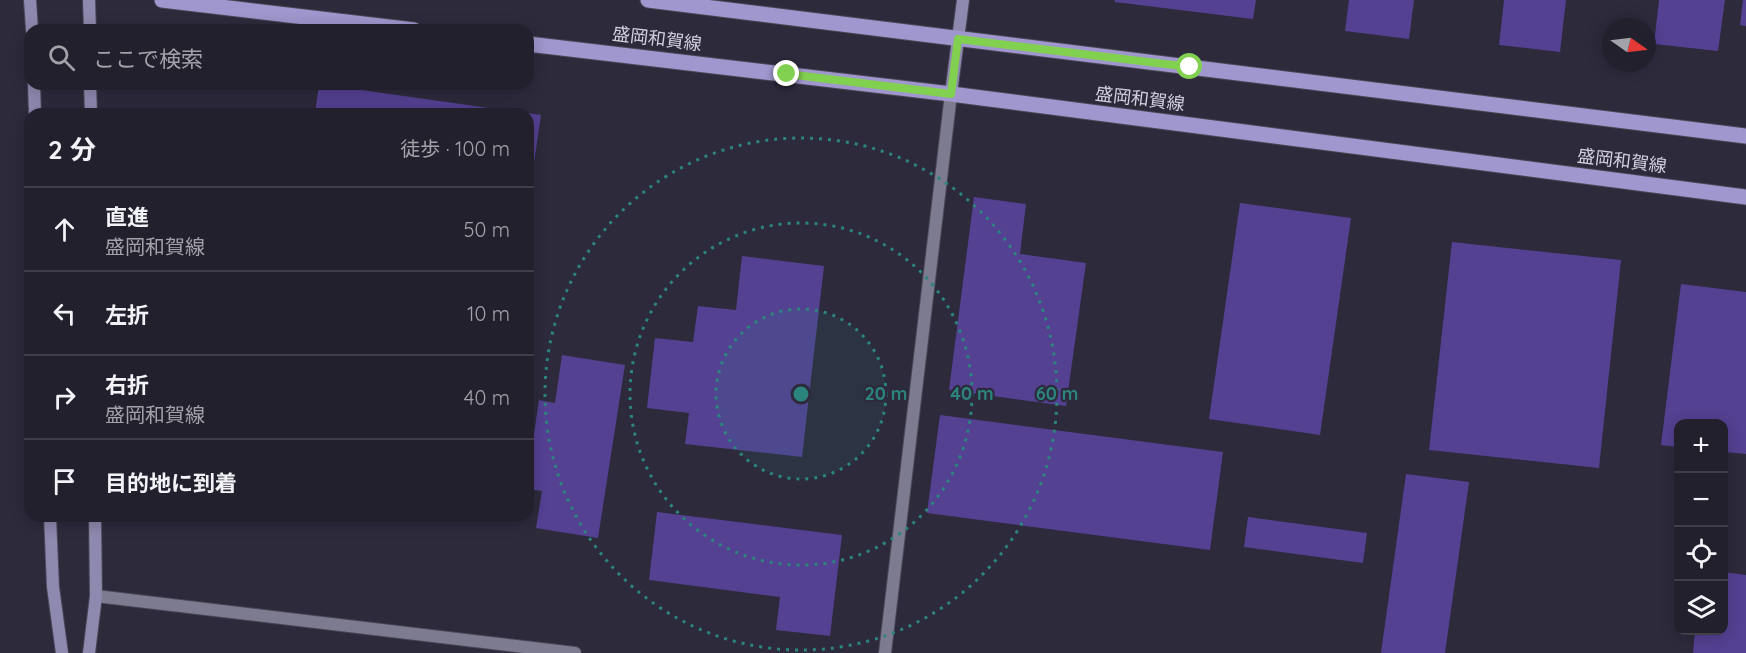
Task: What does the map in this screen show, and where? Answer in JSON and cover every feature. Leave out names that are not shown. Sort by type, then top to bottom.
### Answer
[{"type":"main road","points":[[162,0],[364,24]]},
{"type":"main road","name":"盛岡和賀線","points":[[648,0],[1746,136]]},
{"type":"main road","name":"盛岡和賀線","points":[[534,45],[951,94],[1746,196]]},
{"type":"street","points":[[30,0],[32,24]]},
{"type":"street","points":[[89,0],[90,24]]},
{"type":"street","points":[[885,653],[963,0]]},
{"type":"street","points":[[34,90],[35,108]]},
{"type":"street","points":[[90,90],[91,108]]},
{"type":"street","points":[[50,522],[53,587],[62,653]]},
{"type":"street","points":[[88,653],[96,596],[95,522]]},
{"type":"street","points":[[96,596],[575,653]]},
{"type":"building","points":[[1115,0],[1256,0],[1253,19],[1115,2]]},
{"type":"building","points":[[1349,0],[1414,0],[1409,39],[1345,31]]},
{"type":"building","points":[[1504,0],[1566,0],[1560,52],[1499,45]]},
{"type":"building","points":[[1659,0],[1725,0],[1718,51],[1656,44]]},
{"type":"building","points":[[1743,0],[1746,0],[1746,26],[1740,25]]},
{"type":"building","points":[[318,90],[362,90],[489,108],[316,108]]},
{"type":"building","points":[[534,114],[541,115],[534,163]]},
{"type":"building","points":[[974,197],[1026,204],[1020,254],[1086,263],[1066,406],[949,390]]},
{"type":"building","points":[[1240,203],[1351,218],[1320,435],[1209,419]]},
{"type":"building","points":[[1452,242],[1621,260],[1599,468],[1429,450]]},
{"type":"building","points":[[742,256],[824,266],[802,457],[685,444],[689,413],[647,408],[655,338],[693,342],[698,306],[736,310]]},
{"type":"building","points":[[1681,284],[1746,292],[1746,454],[1728,452],[1728,419],[1674,419],[1674,447],[1661,445]]},
{"type":"building","points":[[562,355],[625,365],[598,538],[536,528],[542,491],[534,490],[534,434],[539,400],[555,403]]},
{"type":"building","points":[[940,415],[1223,452],[1210,550],[927,513]]},
{"type":"building","points":[[1406,474],[1469,482],[1445,653],[1381,653]]},
{"type":"building","points":[[657,512],[842,535],[830,636],[776,630],[780,597],[649,580]]},
{"type":"building","points":[[1248,517],[1367,533],[1363,563],[1244,547]]},
{"type":"building","points":[[1728,573],[1746,575],[1746,653],[1693,653],[1695,635],[1728,635]]},
{"type":"route","points":[[787,74],[951,94],[958,39],[1190,67]]}]
